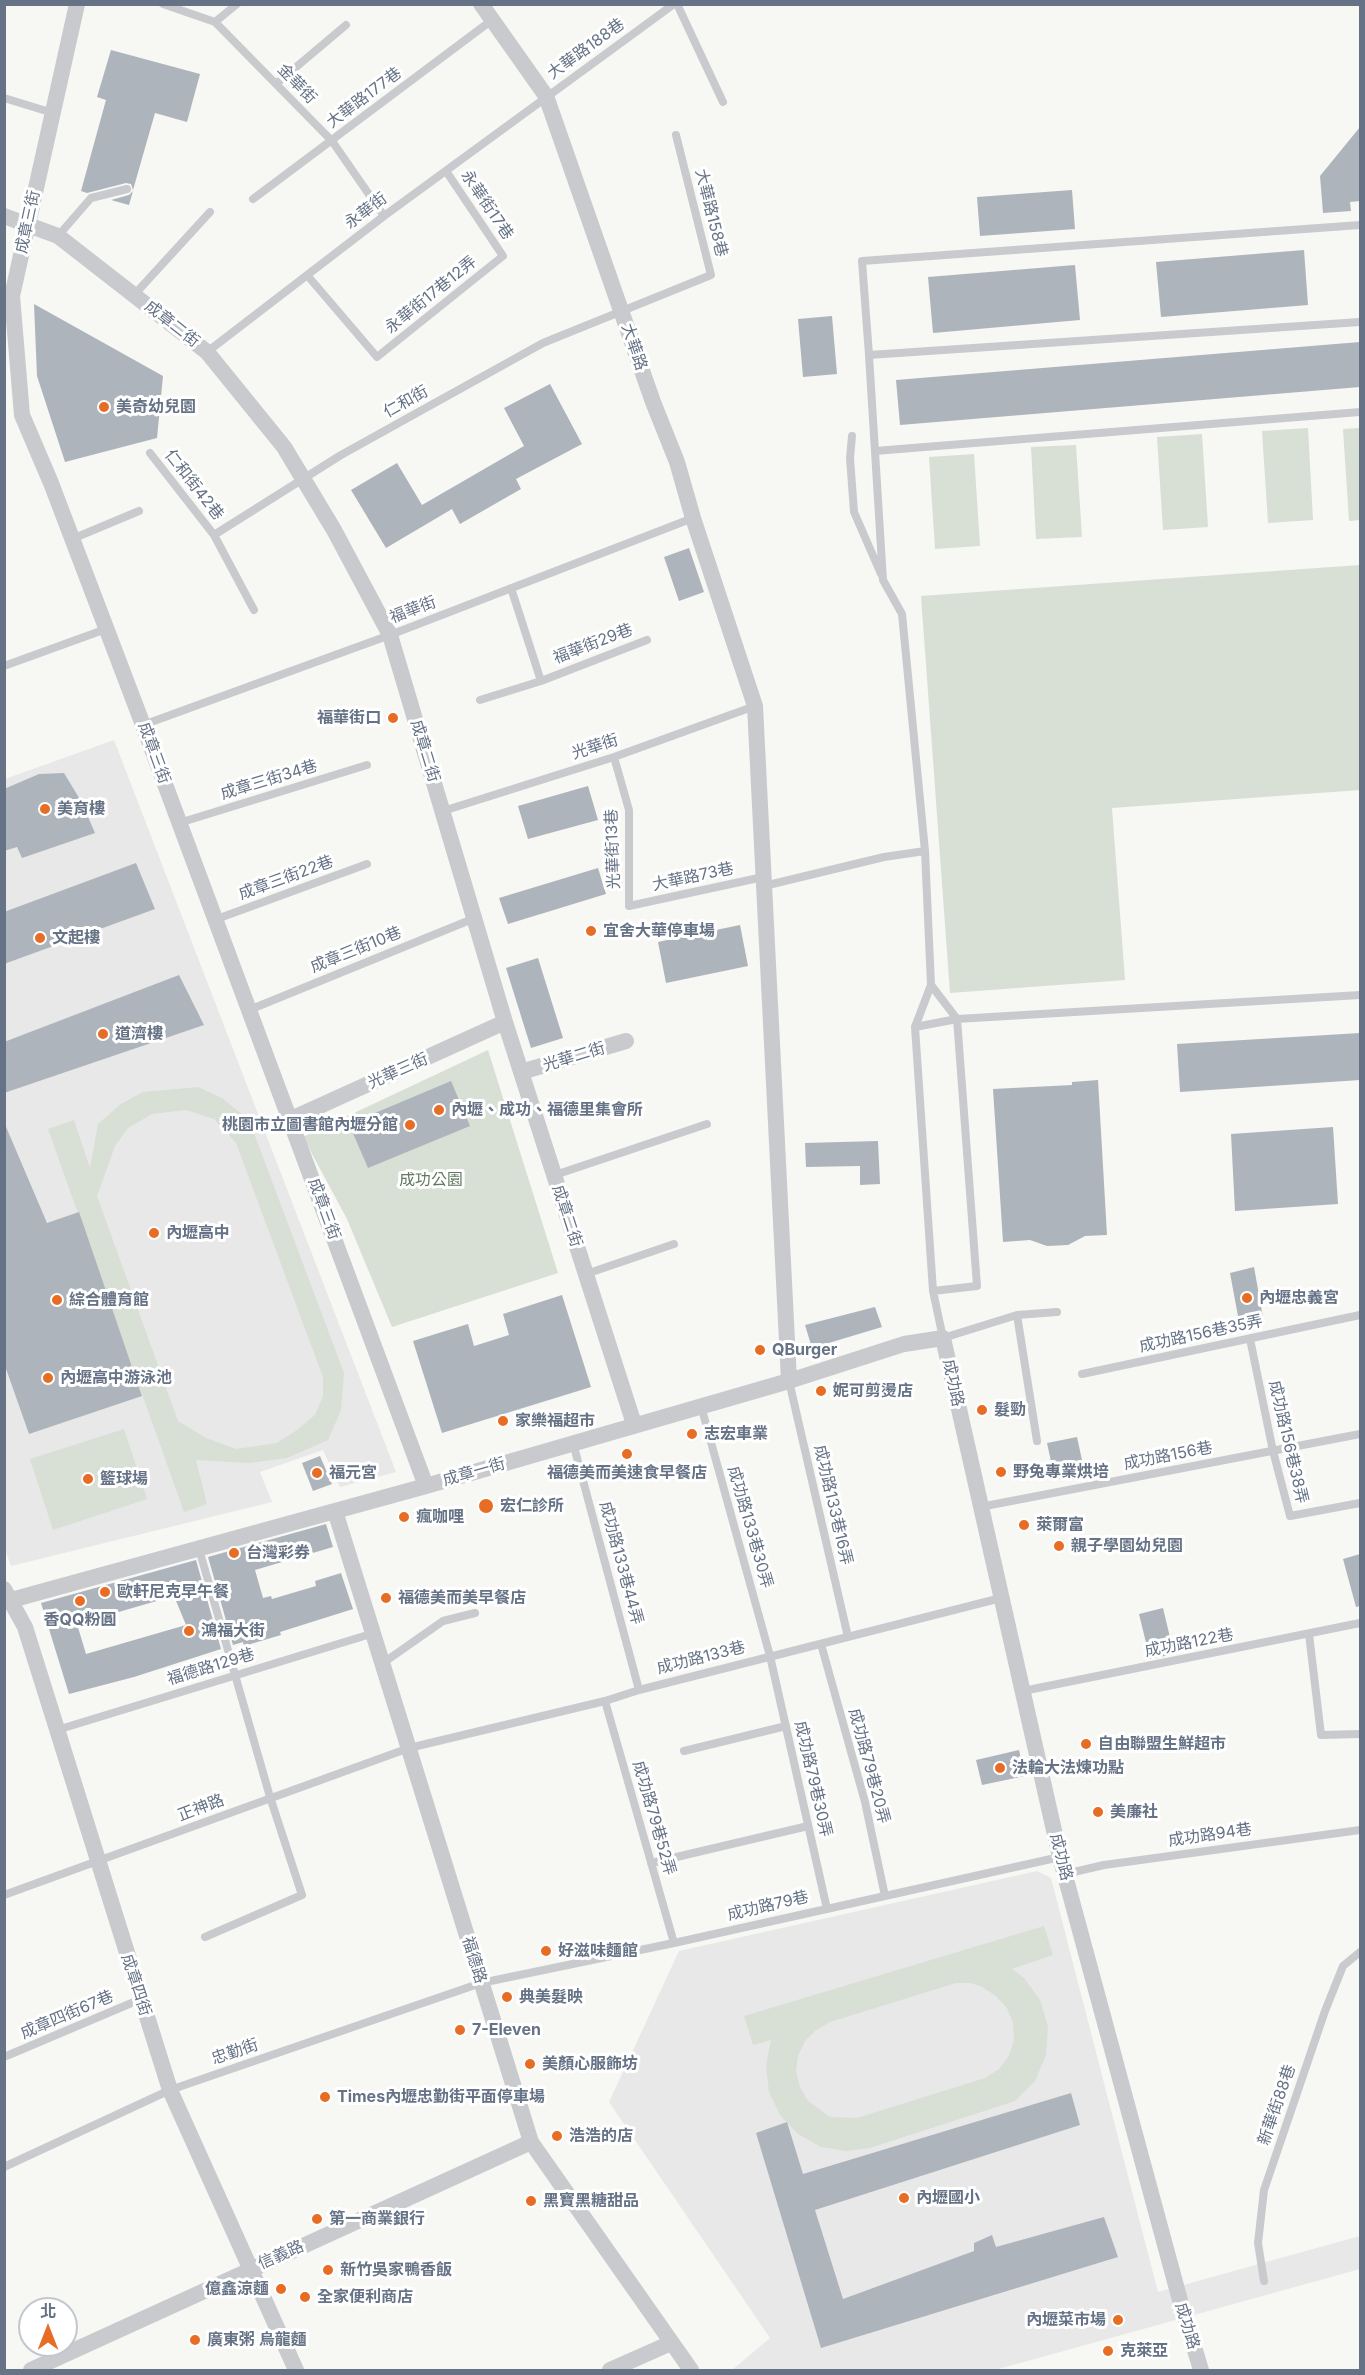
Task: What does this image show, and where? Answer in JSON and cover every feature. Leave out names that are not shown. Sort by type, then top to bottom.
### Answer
[{"type":"street","name":"成章三街","points":[[77,4],[12,296],[22,415],[143,724],[426,1486]]},
{"type":"street","name":"大華路","points":[[481,4],[546,96],[653,402],[677,462],[693,518],[755,706],[789,1381]]},
{"type":"street","name":"成章二街","points":[[4,216],[58,236],[207,352],[284,447],[390,635],[521,1072],[634,1424]]},
{"type":"street","name":"光華三街","points":[[291,1119],[506,1022]]},
{"type":"street","name":"光華二街","points":[[521,1072],[626,1041]]},
{"type":"street","name":"成章一街","points":[[6,1598],[199,1549],[426,1486],[789,1381],[904,1344],[943,1338]]},
{"type":"street","name":"成功路","points":[[943,1338],[1060,1857],[1201,2370]]},
{"type":"street","name":"福德路","points":[[335,1511],[531,2142],[691,2370]]},
{"type":"street","name":"成章四街","points":[[6,1598],[25,1627],[170,2090],[249,2270],[296,2370]]},
{"type":"street","name":"信義路","points":[[31,2370],[50,2367],[249,2270],[531,2142]]},
{"type":"street","points":[[610,2370],[671,2343]]},
{"type":"lane","name":"金華街","points":[[163,4],[215,21],[332,141],[384,216]]},
{"type":"lane","points":[[215,21],[237,4]]},
{"type":"lane","points":[[675,4],[723,102]]},
{"type":"lane","name":"大華路188巷","points":[[546,96],[675,4]]},
{"type":"lane","name":"大華路177巷","points":[[253,199],[492,20]]},
{"type":"lane","points":[[276,84],[346,25]]},
{"type":"lane","name":"永華街","points":[[207,352],[384,216],[546,96]]},
{"type":"lane","points":[[4,98],[53,113]]},
{"type":"lane","name":"大華路158巷","points":[[622,312],[711,275],[676,135]]},
{"type":"lane","name":"永華街17巷","points":[[446,171],[503,256]]},
{"type":"lane","points":[[58,236],[91,198],[127,189]]},
{"type":"lane","points":[[134,295],[210,212]]},
{"type":"lane","points":[[883,580],[862,261],[1360,225]]},
{"type":"lane","name":"永華街17巷12弄","points":[[307,275],[377,357],[503,256]]},
{"type":"lane","name":"仁和街","points":[[214,535],[341,455],[543,343],[622,312]]},
{"type":"lane","points":[[869,355],[1360,322]]},
{"type":"lane","points":[[875,451],[1360,412]]},
{"type":"lane","points":[[852,436],[850,458],[854,512],[883,580],[902,614],[925,851],[931,985],[915,1027],[933,1291],[943,1338],[1017,1315],[1057,1312]]},
{"type":"lane","name":"仁和街42巷","points":[[150,453],[214,535],[254,610]]},
{"type":"lane","points":[[72,539],[139,511]]},
{"type":"lane","name":"福華街","points":[[143,724],[390,635],[693,518]]},
{"type":"lane","name":"福華街29巷","points":[[511,588],[541,681],[646,640]]},
{"type":"lane","points":[[4,666],[106,629]]},
{"type":"lane","points":[[480,700],[541,681]]},
{"type":"lane","name":"光華街","points":[[443,811],[614,757],[755,706]]},
{"type":"lane","name":"光華街13巷","points":[[614,757],[629,810],[630,906]]},
{"type":"lane","name":"成章三街34巷","points":[[179,823],[367,765]]},
{"type":"lane","name":"大華路73巷","points":[[630,906],[925,851]]},
{"type":"lane","name":"成章三街22巷","points":[[214,920],[367,864]]},
{"type":"lane","name":"成章三街10巷","points":[[249,1010],[475,918]]},
{"type":"lane","points":[[931,985],[957,1019],[977,1286],[933,1291]]},
{"type":"lane","points":[[915,1027],[957,1019],[1360,995]]},
{"type":"lane","points":[[555,1175],[707,1124]]},
{"type":"lane","points":[[586,1274],[675,1244]]},
{"type":"lane","points":[[1017,1315],[1037,1441]]},
{"type":"lane","name":"成功路156巷35弄","points":[[1082,1374],[1360,1316]]},
{"type":"lane","name":"成功路156巷38弄","points":[[1250,1339],[1273,1451],[1290,1516],[1360,1503]]},
{"type":"lane","name":"成功路133巷16弄","points":[[789,1381],[848,1637]]},
{"type":"lane","name":"成功路133巷30弄","points":[[701,1406],[770,1656]]},
{"type":"lane","name":"成功路156巷","points":[[980,1507],[1360,1434]]},
{"type":"lane","name":"成功路133巷44弄","points":[[573,1443],[639,1690]]},
{"type":"lane","points":[[199,1549],[270,1797],[302,1895],[205,1937]]},
{"type":"lane","name":"成功路133巷","points":[[409,1748],[605,1701],[639,1690],[1001,1598]]},
{"type":"lane","points":[[383,1663],[443,1621],[475,1613]]},
{"type":"lane","name":"成功路122巷","points":[[1023,1691],[1360,1623]]},
{"type":"lane","name":"福德路129巷","points":[[57,1730],[374,1633]]},
{"type":"lane","points":[[1309,1634],[1321,1735],[1360,1734]]},
{"type":"lane","name":"成功路79巷20弄","points":[[821,1644],[865,1802],[885,1896]]},
{"type":"lane","name":"成功路79巷30弄","points":[[770,1656],[827,1908]]},
{"type":"lane","name":"成功路79巷52弄","points":[[605,1701],[674,1943]]},
{"type":"lane","points":[[684,1751],[786,1726]]},
{"type":"lane","name":"正神路","points":[[4,1895],[98,1863],[270,1797],[409,1748]]},
{"type":"lane","points":[[651,1863],[808,1826]]},
{"type":"lane","name":"成功路94巷","points":[[1065,1874],[1104,1864],[1360,1830]]},
{"type":"lane","name":"成功路79巷","points":[[481,1983],[674,1943],[1060,1857]]},
{"type":"lane","name":"新華街88巷","points":[[1264,2281],[1258,2243],[1264,2190],[1325,2011],[1343,1966],[1360,1952]]},
{"type":"lane","name":"忠勤街","points":[[4,2167],[170,2090],[481,1983]]},
{"type":"lane","name":"成章四街67巷","points":[[4,2057],[141,1999]]},
{"type":"shaded area","name":"內壢高中","points":[[114,740],[396,1472],[340,1487],[323,1450],[260,1472],[272,1502],[11,1566],[5,1549],[5,779]]},
{"type":"shaded area","name":"內壢國小","points":[[1037,1871],[1051,1878],[1158,2292],[1360,2236],[1360,2269],[995,2370],[732,2370],[770,2338],[609,2102],[679,1951]]},
{"type":"green space","points":[[1308,428],[1313,520],[1268,523],[1262,431]]},
{"type":"green space","points":[[1360,428],[1360,520],[1349,521],[1343,429]]},
{"type":"green space","points":[[1202,434],[1208,527],[1163,530],[1157,437]]},
{"type":"green space","points":[[1076,445],[1082,537],[1036,539],[1031,447]]},
{"type":"green space","points":[[974,454],[980,546],[935,549],[929,457]]},
{"type":"green space","points":[[1360,565],[1360,790],[1112,808],[1125,980],[950,993],[921,596]]},
{"type":"green space","name":"成功公園","points":[[488,1050],[558,1273],[392,1327],[347,1219],[303,1137]]},
{"type":"green space","points":[[198,1087],[222,1098],[249,1120],[344,1373],[341,1410],[328,1440],[287,1458],[249,1463],[196,1460],[207,1504],[184,1512],[48,1129],[74,1120],[90,1168],[98,1124],[121,1104],[143,1092]],"holes":[[[186,1110],[214,1119],[236,1143],[323,1377],[323,1396],[315,1415],[297,1430],[277,1443],[236,1449],[206,1438],[178,1421],[97,1196],[115,1146],[128,1128],[152,1114]]]},
{"type":"green space","name":"籃球場","points":[[124,1429],[147,1499],[53,1530],[30,1459]]},
{"type":"green space","points":[[1044,1926],[1053,1955],[1012,1969],[1024,1978],[1040,2000],[1048,2027],[1046,2055],[1035,2081],[1015,2101],[870,2148],[846,2151],[821,2147],[798,2134],[780,2115],[769,2092],[766,2066],[771,2040],[753,2045],[744,2016]],"holes":[[[956,1983],[971,1983],[996,1996],[1007,2008],[1013,2023],[1014,2040],[1009,2056],[999,2069],[985,2078],[857,2118],[830,2117],[808,2101],[800,2087],[796,2071],[798,2056],[805,2041],[816,2030],[830,2022]]]},
{"type":"building","points":[[111,50],[200,74],[187,122],[155,113],[133,190],[131,184],[126,183],[87,193],[81,191],[106,100],[97,97]]},
{"type":"building","points":[[1360,127],[1360,201],[1350,202],[1351,211],[1323,213],[1320,176]]},
{"type":"building","points":[[1072,190],[1075,229],[980,236],[977,197]]},
{"type":"building","points":[[133,191],[129,205],[111,200],[129,195]]},
{"type":"building","points":[[1304,250],[1308,305],[1161,317],[1156,262]]},
{"type":"building","points":[[1075,265],[1080,320],[933,333],[928,277]]},
{"type":"building","name":"美奇幼兒園","points":[[34,304],[163,376],[157,438],[65,462],[37,376]]},
{"type":"building","points":[[832,316],[837,374],[803,377],[798,319]]},
{"type":"building","points":[[1360,342],[1360,387],[900,425],[896,380]]},
{"type":"building","points":[[550,384],[582,444],[516,479],[521,489],[460,524],[452,509],[386,548],[351,490],[397,463],[422,505],[524,446],[504,408]]},
{"type":"building","points":[[689,548],[704,592],[679,601],[664,557]]},
{"type":"building","name":"美育樓","points":[[64,773],[81,801],[95,833],[22,858],[17,847],[4,851],[4,789],[39,774]]},
{"type":"building","points":[[588,786],[598,820],[528,839],[518,806]]},
{"type":"building","name":"文起樓","points":[[136,863],[155,909],[4,964],[4,912]]},
{"type":"building","points":[[598,868],[606,894],[508,924],[499,898]]},
{"type":"building","points":[[740,925],[748,966],[666,983],[658,942]]},
{"type":"building","points":[[538,958],[563,1038],[531,1048],[506,968]]},
{"type":"building","name":"道濟樓","points":[[179,975],[204,1025],[4,1093],[4,1042]]},
{"type":"building","points":[[1360,1033],[1360,1080],[1180,1092],[1177,1044]]},
{"type":"building","points":[[1098,1080],[1107,1235],[1085,1236],[1068,1245],[1047,1246],[1030,1240],[1003,1242],[993,1089],[1072,1085],[1072,1082]]},
{"type":"building","name":"桃園市立圖書館內壢分館","points":[[451,1081],[470,1126],[368,1168],[349,1124]]},
{"type":"building","name":"綜合體育館","points":[[4,1122],[47,1223],[79,1212],[142,1396],[29,1434],[4,1363]]},
{"type":"building","points":[[1333,1127],[1338,1204],[1235,1211],[1231,1134]]},
{"type":"building","points":[[878,1141],[880,1184],[860,1185],[860,1166],[806,1167],[805,1143]]},
{"type":"building","name":"內壢忠義宮","points":[[1254,1267],[1264,1323],[1240,1327],[1230,1273]]},
{"type":"building","points":[[562,1295],[591,1387],[442,1433],[413,1341],[468,1324],[474,1346],[509,1335],[503,1314]]},
{"type":"building","points":[[875,1307],[882,1327],[812,1348],[805,1325]]},
{"type":"building","points":[[1077,1437],[1085,1474],[1055,1480],[1047,1443]]},
{"type":"building","name":"福元宮","points":[[320,1456],[332,1484],[313,1491],[302,1463]]},
{"type":"building","name":"鴻福大街","points":[[326,1524],[333,1547],[255,1570],[263,1598],[271,1596],[272,1599],[316,1586],[315,1581],[341,1573],[353,1609],[280,1632],[281,1635],[244,1646],[243,1642],[233,1645],[208,1557]]},
{"type":"building","points":[[1360,1554],[1360,1606],[1356,1607],[1343,1559]]},
{"type":"building","name":"鴻福大街","points":[[196,1560],[221,1649],[134,1677],[69,1694],[41,1603]],"holes":[[[174,1596],[186,1625],[86,1654],[77,1624]]]},
{"type":"building","points":[[1163,1608],[1174,1654],[1150,1659],[1139,1614]]},
{"type":"building","name":"法輪大法煉功點","points":[[1019,1750],[1025,1776],[982,1785],[976,1760]]},
{"type":"building","points":[[1071,2093],[1080,2125],[815,2210],[843,2299],[974,2251],[974,2243],[992,2235],[996,2247],[1104,2217],[1118,2257],[821,2348],[756,2133],[787,2122],[803,2174]]},
{"type":"place","name":"美奇幼兒園","points":[[104,407]]},
{"type":"place","name":"福華街口","points":[[393,718]]},
{"type":"place","name":"美育樓","points":[[45,809]]},
{"type":"place","name":"宜舍大華停車場","points":[[591,931]]},
{"type":"place","name":"文起樓","points":[[40,938]]},
{"type":"place","name":"道濟樓","points":[[103,1034]]},
{"type":"place","name":"內壢、成功、福德里集會所","points":[[439,1110]]},
{"type":"place","name":"桃園市立圖書館內壢分館","points":[[410,1125]]},
{"type":"place","name":"內壢高中","points":[[154,1233]]},
{"type":"place","name":"內壢忠義宮","points":[[1247,1298]]},
{"type":"place","name":"綜合體育館","points":[[57,1300]]},
{"type":"place","name":"QBurger","points":[[760,1350]]},
{"type":"place","name":"內壢高中游泳池","points":[[48,1378]]},
{"type":"place","name":"妮可剪燙店","points":[[821,1391]]},
{"type":"place","name":"髮勁","points":[[982,1410]]},
{"type":"place","name":"家樂福超市","points":[[503,1421]]},
{"type":"place","name":"志宏車業","points":[[692,1434]]},
{"type":"place","name":"福德美而美速食早餐店","points":[[627,1454]]},
{"type":"place","name":"野兔專業烘培","points":[[1001,1472]]},
{"type":"place","name":"福元宮","points":[[317,1473]]},
{"type":"place","name":"籃球場","points":[[88,1479]]},
{"type":"place","name":"宏仁診所","points":[[486,1506]]},
{"type":"place","name":"瘋咖哩","points":[[404,1517]]},
{"type":"place","name":"萊爾富","points":[[1024,1525]]},
{"type":"place","name":"親子學園幼兒園","points":[[1059,1546]]},
{"type":"place","name":"台灣彩券","points":[[234,1553]]},
{"type":"place","name":"歐軒尼克早午餐","points":[[105,1592]]},
{"type":"place","name":"福德美而美早餐店","points":[[386,1598]]},
{"type":"place","name":"香QQ粉圓","points":[[80,1601]]},
{"type":"place","name":"鴻福大街","points":[[189,1631]]},
{"type":"place","name":"自由聯盟生鮮超市","points":[[1086,1744]]},
{"type":"place","name":"法輪大法煉功點","points":[[1000,1768]]},
{"type":"place","name":"美廉社","points":[[1098,1812]]},
{"type":"place","name":"好滋味麵館","points":[[546,1951]]},
{"type":"place","name":"典美髮映","points":[[507,1997]]},
{"type":"place","name":"7-Eleven","points":[[460,2030]]},
{"type":"place","name":"美顏心服飾坊","points":[[530,2064]]},
{"type":"place","name":"Times內壢忠勤街平面停車場","points":[[325,2097]]},
{"type":"place","name":"浩浩的店","points":[[557,2136]]},
{"type":"place","name":"內壢國小","points":[[904,2198]]},
{"type":"place","name":"黑寶黑糖甜品","points":[[531,2201]]},
{"type":"place","name":"第一商業銀行","points":[[317,2219]]},
{"type":"place","name":"新竹吳家鴨香飯","points":[[328,2270]]},
{"type":"place","name":"億鑫涼麵","points":[[281,2289]]},
{"type":"place","name":"全家便利商店","points":[[305,2297]]},
{"type":"place","name":"內壢菜市場","points":[[1118,2320]]},
{"type":"place","name":"廣東粥 烏龍麵","points":[[195,2340]]},
{"type":"place","name":"克萊亞","points":[[1108,2351]]}]
